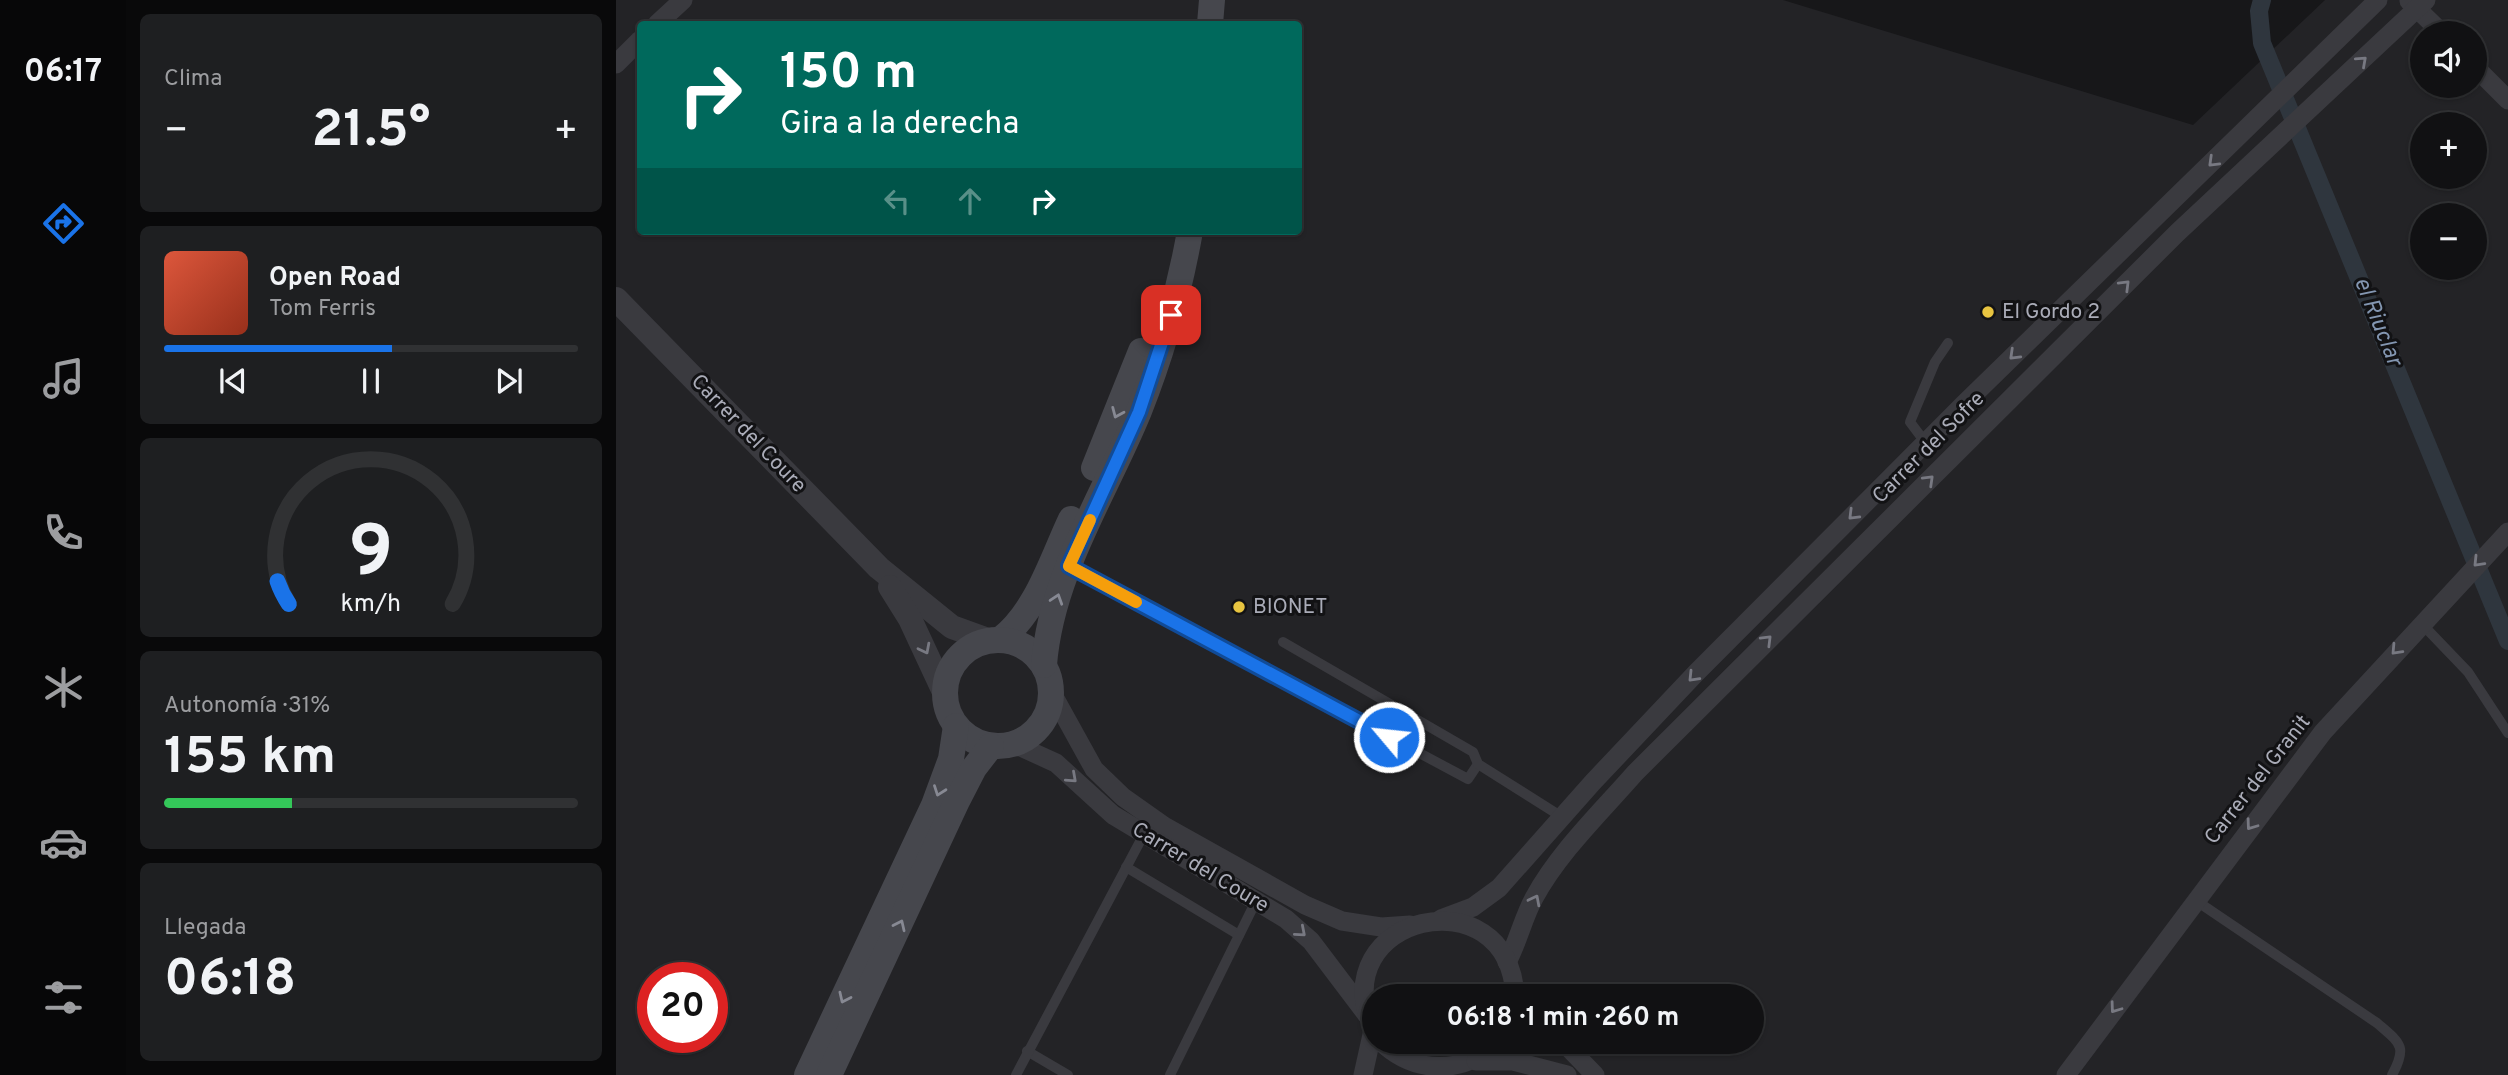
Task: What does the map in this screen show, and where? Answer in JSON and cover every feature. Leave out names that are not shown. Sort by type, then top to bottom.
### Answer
[{"type":"main road","points":[[1193,21],[1195,0]]},
{"type":"main road","points":[[1210,21],[1212,0]]},
{"type":"main road","points":[[1003,745],[974,741],[956,726],[949,713],[944,692],[949,670],[958,657],[975,644],[994,639],[1014,628],[1028,609],[1120,407],[1149,330],[1165,275],[1171,235]]},
{"type":"main road","points":[[829,1075],[974,768],[1003,745],[1036,730],[1046,717],[1052,693],[1044,665],[1048,627],[1069,566],[1139,412],[1177,296],[1189,235]]},
{"type":"main road","points":[[994,639],[1024,646],[1044,665]]},
{"type":"main road","points":[[807,1075],[934,805],[951,759],[956,726]]},
{"type":"street","points":[[660,21],[683,0]]},
{"type":"street","name":"Carrer del Sofre","points":[[1441,919],[1473,906],[1499,888],[1696,673],[1925,442],[2378,0]]},
{"type":"street","points":[[2418,3],[2432,21]]},
{"type":"street","name":"Carrer del Sofre","points":[[1509,968],[1534,899],[1571,846],[1635,773],[2178,233],[2418,3]]},
{"type":"street","points":[[616,64],[637,43]]},
{"type":"street","points":[[2487,79],[2508,100]]},
{"type":"street","name":"Carrer del Coure","points":[[616,299],[879,568],[952,627],[994,639]]},
{"type":"street","name":"Carrer del Granit","points":[[2066,1075],[2323,732],[2459,582],[2504,538]]},
{"type":"street","name":"Carrer del Coure","points":[[879,568],[910,619],[944,692]]},
{"type":"street","name":"Carrer del Coure","points":[[1052,693],[1094,769],[1123,797],[1164,826],[1306,905],[1342,921],[1381,927],[1441,919]]},
{"type":"street","name":"Carrer del Coure","points":[[1003,745],[1056,763],[1113,815],[1286,919],[1311,941],[1362,1012]]},
{"type":"street","points":[[1441,919],[1458,922],[1481,932],[1495,944],[1519,984]]},
{"type":"street","points":[[1366,984],[1369,968],[1386,941],[1410,925]]},
{"type":"street","points":[[1509,968],[1512,984]]},
{"type":"street","points":[[1363,1075],[1366,1054]]},
{"type":"street","points":[[1394,1054],[1427,1072],[1451,1069],[1476,1061],[1513,1061],[1567,1075]]},
{"type":"street","points":[[1476,1061],[1484,1054]]},
{"type":"street","points":[[1575,1054],[1595,1075]]},
{"type":"lane","points":[[1925,442],[1910,422],[1935,362],[1948,343]]},
{"type":"lane","points":[[1069,566],[1468,779],[1478,764]]},
{"type":"lane","points":[[2421,623],[2468,672],[2508,733]]},
{"type":"lane","points":[[1283,642],[1473,752],[1478,764],[1562,817]]},
{"type":"lane","points":[[1016,1075],[1143,834]]},
{"type":"lane","points":[[1126,867],[1239,935]]},
{"type":"lane","points":[[2195,900],[2377,1023],[2399,1042],[2402,1056],[2392,1075]]},
{"type":"lane","points":[[1170,1075],[1256,901]]},
{"type":"lane","points":[[1027,1051],[1068,1075]]},
{"type":"shaded area","points":[[616,0],[1783,0],[2193,125],[2325,0],[2508,0],[2508,1075],[616,1075]]},
{"type":"waterway","name":"el Riuclar","points":[[2262,0],[2259,11],[2262,43],[2508,641]]},
{"type":"slow traffic","points":[[1090,520],[1069,566],[1136,602]]},
{"type":"place","name":"El Gordo 2","points":[[1988,312]]},
{"type":"place","name":"BIONET","points":[[1239,607]]},
{"type":"route","points":[[1171,315],[1139,412],[1069,566],[1389,737]]}]
